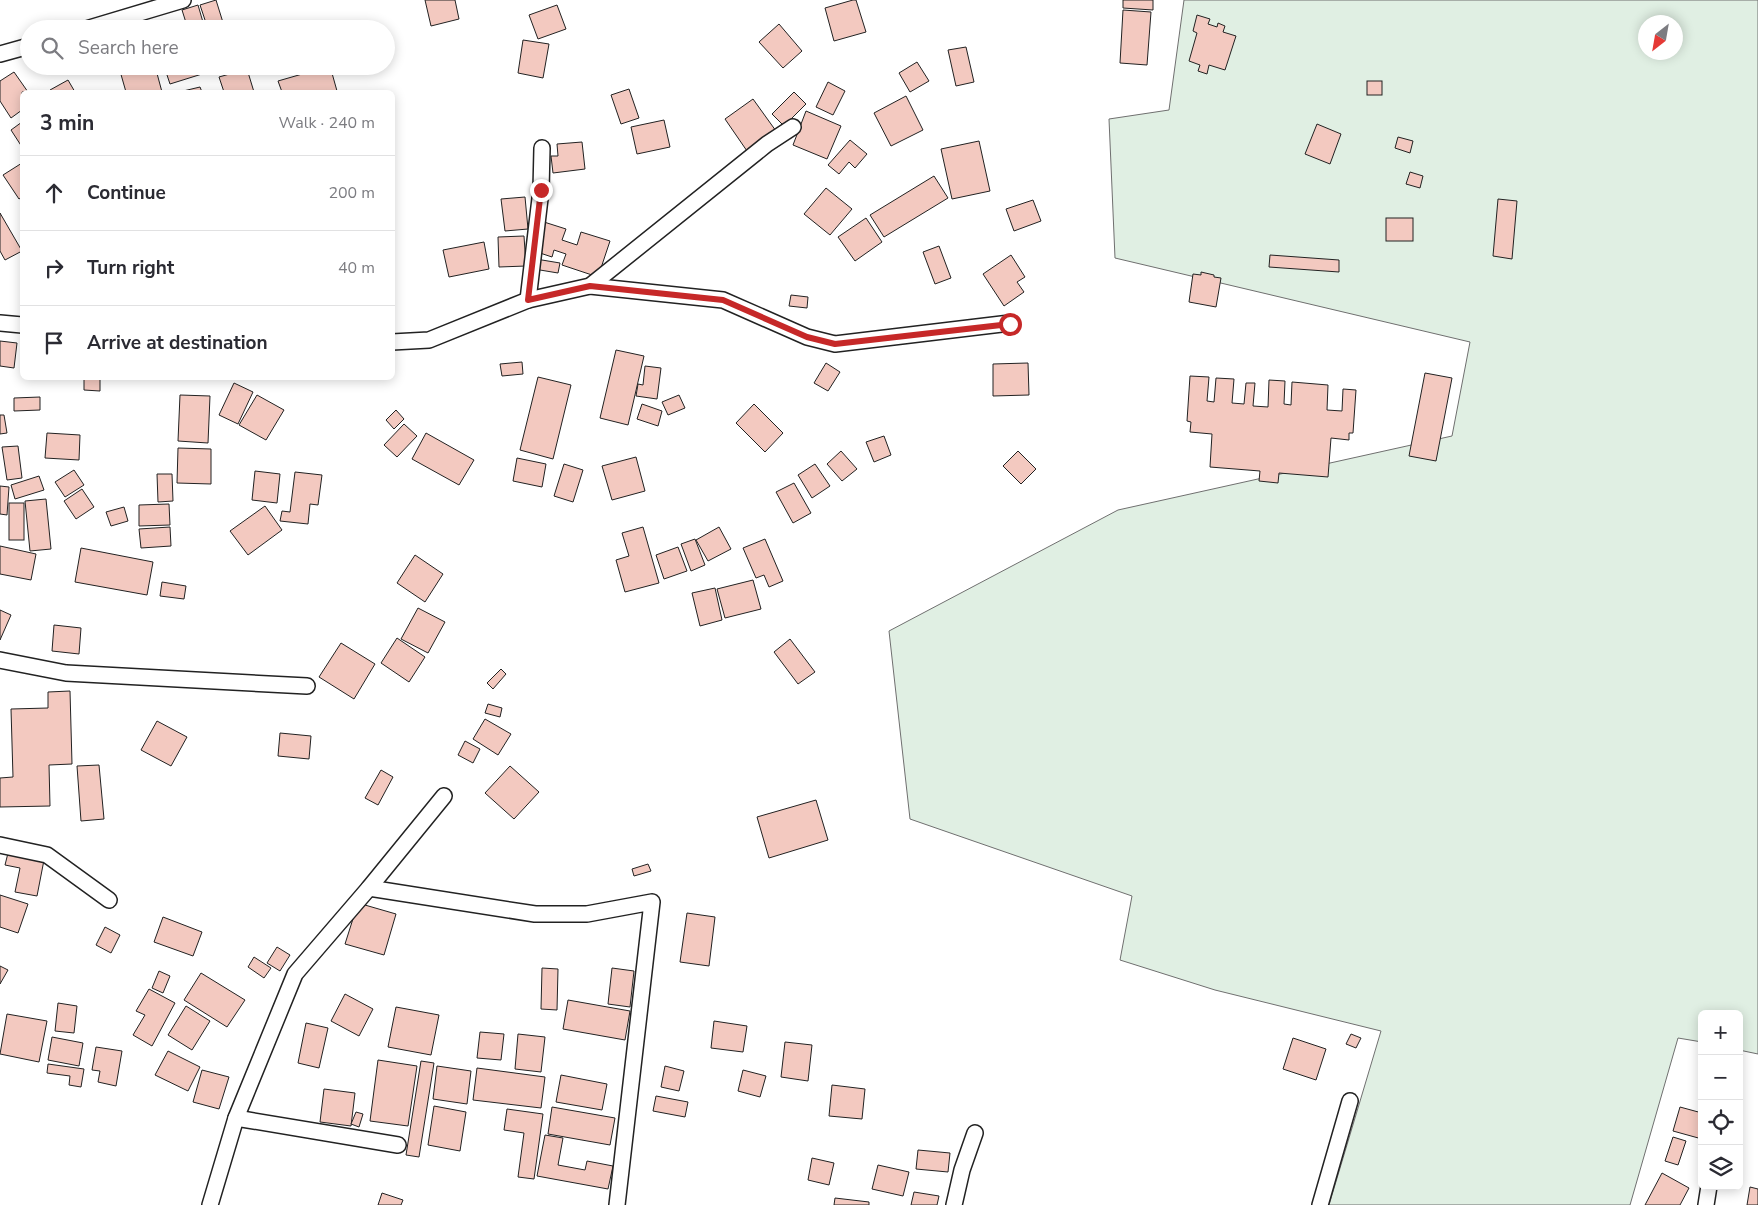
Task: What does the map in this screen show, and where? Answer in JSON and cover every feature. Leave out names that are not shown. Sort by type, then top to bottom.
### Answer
[{"type":"street","points":[[116,20],[184,0]]},
{"type":"street","points":[[0,54],[20,48]]},
{"type":"street","points":[[590,286],[767,144],[793,127]]},
{"type":"street","points":[[528,300],[541,190],[542,148]]},
{"type":"street","points":[[395,342],[429,340],[528,300],[590,286],[723,300],[807,337],[835,344],[1010,324]]},
{"type":"street","points":[[0,323],[20,325]]},
{"type":"street","points":[[0,660],[66,672],[307,686]]},
{"type":"street","points":[[210,1205],[236,1118],[295,974],[369,888],[444,796]]},
{"type":"street","points":[[0,845],[47,855],[109,900]]},
{"type":"street","points":[[369,888],[536,914],[587,914],[652,902],[617,1205]]},
{"type":"street","points":[[1320,1205],[1350,1101]]},
{"type":"street","points":[[236,1118],[398,1145]]},
{"type":"street","points":[[954,1205],[962,1170],[975,1134]]},
{"type":"street","points":[[1706,1205],[1708,1190]]},
{"type":"green space","points":[[1184,0],[1758,0],[1758,1054],[1743,1051],[1743,1010],[1698,1010],[1698,1041],[1678,1038],[1630,1205],[1329,1205],[1381,1031],[1215,990],[1120,960],[1132,896],[910,819],[889,631],[1118,510],[1452,436],[1470,342],[1115,258],[1109,119],[1169,110]]},
{"type":"building","points":[[216,0],[222,20],[205,20],[200,5]]},
{"type":"building","points":[[425,0],[455,0],[459,19],[431,26]]},
{"type":"building","points":[[856,0],[866,32],[834,41],[825,8]]},
{"type":"building","points":[[1123,0],[1153,0],[1153,10],[1123,8]]},
{"type":"building","points":[[198,5],[202,20],[185,20],[182,10]]},
{"type":"building","points":[[557,5],[566,29],[538,39],[529,15]]},
{"type":"building","points":[[1123,10],[1151,12],[1147,65],[1120,63]]},
{"type":"building","points":[[1197,15],[1210,19],[1208,24],[1217,27],[1218,23],[1225,26],[1223,32],[1236,36],[1225,70],[1209,65],[1207,74],[1198,71],[1200,65],[1189,61],[1197,33],[1193,31]]},
{"type":"building","points":[[779,24],[802,51],[783,68],[759,42]]},
{"type":"building","points":[[523,40],[549,44],[543,78],[518,73]]},
{"type":"building","points":[[966,47],[974,82],[956,86],[948,50]]},
{"type":"building","points":[[917,62],[929,81],[910,92],[899,73]]},
{"type":"building","points":[[14,72],[27,90],[20,90],[20,111],[11,118],[0,101],[0,81]]},
{"type":"building","points":[[121,75],[157,75],[161,90],[125,90]]},
{"type":"building","points":[[167,75],[199,75],[170,84]]},
{"type":"building","points":[[226,75],[249,75],[253,90],[223,90],[219,77]]},
{"type":"building","points":[[299,75],[333,75],[337,90],[281,90],[278,81]]},
{"type":"building","points":[[68,80],[74,90],[50,90]]},
{"type":"building","points":[[1367,81],[1382,81],[1382,95],[1367,95]]},
{"type":"building","points":[[828,82],[845,91],[833,115],[816,107]]},
{"type":"building","points":[[200,87],[201,90],[187,90]]},
{"type":"building","points":[[629,89],[639,118],[621,124],[611,95]]},
{"type":"building","points":[[794,92],[806,104],[784,126],[772,114]]},
{"type":"building","points":[[906,96],[923,130],[891,146],[874,113]]},
{"type":"building","points":[[753,99],[776,131],[747,151],[725,119]]},
{"type":"building","points":[[806,111],[841,126],[827,159],[793,145]]},
{"type":"building","points":[[664,120],[670,147],[637,154],[631,127]]},
{"type":"building","points":[[20,123],[20,144],[11,130]]},
{"type":"building","points":[[1317,124],[1341,134],[1330,164],[1305,154]]},
{"type":"building","points":[[1398,137],[1413,141],[1410,153],[1395,148]]},
{"type":"building","points":[[850,140],[867,154],[855,168],[849,162],[839,174],[828,165]]},
{"type":"building","points":[[979,141],[990,191],[952,199],[941,149]]},
{"type":"building","points":[[582,142],[585,169],[553,173],[551,156],[558,156],[557,144]]},
{"type":"building","points":[[20,164],[20,198],[19,199],[3,175]]},
{"type":"building","points":[[1410,172],[1423,176],[1420,188],[1406,184]]},
{"type":"building","points":[[934,176],[948,198],[884,237],[870,215]]},
{"type":"building","points":[[826,188],[852,209],[830,235],[804,214]]},
{"type":"building","points":[[525,197],[528,229],[505,231],[501,199]]},
{"type":"building","points":[[1498,199],[1517,201],[1512,259],[1493,256]]},
{"type":"building","points":[[1033,200],[1041,221],[1014,231],[1006,209]]},
{"type":"building","points":[[0,213],[20,248],[20,252],[5,260],[0,251]]},
{"type":"building","points":[[866,218],[882,242],[855,261],[838,237]]},
{"type":"building","points":[[1386,218],[1413,218],[1413,241],[1386,241]]},
{"type":"building","points":[[544,222],[566,229],[562,240],[577,245],[581,232],[610,241],[598,277],[562,265],[566,254],[554,250],[552,257],[534,251]]},
{"type":"building","points":[[524,236],[526,266],[499,267],[498,237]]},
{"type":"building","points":[[484,242],[489,269],[449,277],[443,250]]},
{"type":"building","points":[[939,246],[951,278],[935,284],[923,252]]},
{"type":"building","points":[[1011,255],[1025,277],[1017,282],[1024,292],[1004,306],[983,274]]},
{"type":"building","points":[[1270,255],[1339,260],[1339,272],[1269,267]]},
{"type":"building","points":[[536,259],[560,263],[558,273],[534,269]]},
{"type":"building","points":[[1201,272],[1221,278],[1216,307],[1189,302],[1193,274],[1201,275]]},
{"type":"building","points":[[791,295],[808,297],[807,308],[789,306]]},
{"type":"building","points":[[0,341],[17,343],[14,368],[0,366]]},
{"type":"building","points":[[616,350],[644,356],[628,425],[600,418]]},
{"type":"building","points":[[522,362],[523,374],[502,376],[500,364]]},
{"type":"building","points":[[826,363],[840,372],[828,391],[814,383]]},
{"type":"building","points":[[1028,363],[1029,395],[993,396],[993,364]]},
{"type":"building","points":[[645,366],[661,368],[657,399],[636,396],[638,384],[643,385]]},
{"type":"building","points":[[1425,373],[1452,378],[1436,461],[1409,456]]},
{"type":"building","points":[[1190,376],[1209,377],[1207,401],[1214,402],[1216,378],[1234,379],[1232,403],[1244,404],[1246,383],[1255,383],[1253,406],[1268,407],[1269,380],[1285,381],[1284,404],[1291,405],[1292,382],[1328,385],[1327,410],[1342,411],[1343,389],[1356,390],[1353,433],[1349,433],[1349,440],[1331,438],[1328,477],[1279,473],[1278,483],[1259,481],[1260,471],[1210,467],[1212,434],[1190,432],[1191,422],[1187,421]]},
{"type":"building","points":[[538,377],[571,385],[553,459],[520,450]]},
{"type":"building","points":[[84,380],[100,380],[100,391],[84,390]]},
{"type":"building","points":[[234,383],[253,392],[238,424],[219,415]]},
{"type":"building","points":[[180,395],[210,396],[208,443],[178,441]]},
{"type":"building","points":[[257,395],[284,410],[266,440],[239,425]]},
{"type":"building","points":[[679,395],[685,408],[668,415],[662,402]]},
{"type":"building","points":[[40,397],[40,410],[14,411],[14,398]]},
{"type":"building","points":[[642,404],[662,411],[658,426],[637,419]]},
{"type":"building","points":[[754,404],[783,433],[765,452],[736,423]]},
{"type":"building","points":[[396,410],[404,419],[394,429],[386,420]]},
{"type":"building","points":[[0,415],[4,415],[7,433],[0,434]]},
{"type":"building","points":[[404,424],[417,436],[397,457],[384,445]]},
{"type":"building","points":[[47,433],[80,435],[79,460],[45,458]]},
{"type":"building","points":[[426,433],[474,460],[459,485],[412,459]]},
{"type":"building","points":[[884,436],[891,455],[874,462],[866,442]]},
{"type":"building","points":[[18,446],[22,478],[7,480],[2,447]]},
{"type":"building","points":[[178,448],[211,449],[211,484],[177,483]]},
{"type":"building","points":[[841,451],[857,469],[842,481],[827,464]]},
{"type":"building","points":[[1018,451],[1036,469],[1021,484],[1003,466]]},
{"type":"building","points":[[636,457],[645,491],[612,500],[602,466]]},
{"type":"building","points":[[517,458],[546,464],[542,487],[513,481]]},
{"type":"building","points":[[564,464],[583,470],[573,502],[554,496]]},
{"type":"building","points":[[815,464],[830,486],[812,498],[798,475]]},
{"type":"building","points":[[74,470],[84,485],[65,497],[55,482]]},
{"type":"building","points":[[255,471],[280,474],[277,503],[252,500]]},
{"type":"building","points":[[295,472],[322,475],[318,505],[310,504],[308,524],[280,521],[282,511],[290,512]]},
{"type":"building","points":[[157,474],[172,474],[173,501],[158,502]]},
{"type":"building","points":[[39,476],[44,490],[15,499],[11,485]]},
{"type":"building","points":[[794,483],[811,513],[793,523],[776,492]]},
{"type":"building","points":[[0,486],[9,487],[7,515],[0,514]]},
{"type":"building","points":[[82,489],[94,507],[76,519],[64,501]]},
{"type":"building","points":[[46,499],[51,549],[30,551],[25,501]]},
{"type":"building","points":[[9,503],[24,503],[24,540],[9,540]]},
{"type":"building","points":[[169,504],[170,525],[139,526],[139,505]]},
{"type":"building","points":[[265,506],[282,530],[248,555],[230,531]]},
{"type":"building","points":[[124,507],[128,521],[111,526],[106,512]]},
{"type":"building","points":[[170,527],[171,546],[141,548],[139,529]]},
{"type":"building","points":[[643,527],[659,583],[625,592],[616,560],[629,556],[622,533]]},
{"type":"building","points":[[719,527],[731,549],[708,561],[696,540]]},
{"type":"building","points":[[695,539],[705,565],[691,571],[681,544]]},
{"type":"building","points":[[765,539],[783,581],[769,587],[764,575],[756,578],[743,548]]},
{"type":"building","points":[[0,546],[36,554],[31,580],[0,574]]},
{"type":"building","points":[[678,547],[687,571],[664,579],[656,555]]},
{"type":"building","points":[[81,548],[153,562],[147,595],[75,582]]},
{"type":"building","points":[[415,555],[443,574],[425,602],[397,583]]},
{"type":"building","points":[[753,580],[761,609],[725,618],[717,589]]},
{"type":"building","points":[[162,582],[186,586],[184,599],[160,596]]},
{"type":"building","points":[[715,588],[722,620],[700,626],[692,593]]},
{"type":"building","points":[[418,608],[445,622],[428,653],[401,639]]},
{"type":"building","points":[[0,610],[11,615],[0,640]]},
{"type":"building","points":[[54,625],[81,628],[79,654],[52,651]]},
{"type":"building","points":[[397,638],[425,657],[409,682],[381,663]]},
{"type":"building","points":[[790,639],[815,672],[798,684],[774,652]]},
{"type":"building","points":[[341,643],[375,664],[354,699],[319,677]]},
{"type":"building","points":[[501,669],[506,674],[493,689],[487,683]]},
{"type":"building","points":[[70,691],[72,764],[49,765],[50,806],[0,807],[0,778],[13,777],[11,709],[48,708],[48,692]]},
{"type":"building","points":[[488,704],[502,708],[500,717],[485,713]]},
{"type":"building","points":[[485,719],[511,734],[498,755],[473,739]]},
{"type":"building","points":[[157,721],[187,737],[171,766],[141,750]]},
{"type":"building","points":[[280,733],[311,736],[309,759],[278,756]]},
{"type":"building","points":[[465,741],[480,749],[473,763],[458,755]]},
{"type":"building","points":[[99,765],[104,819],[81,821],[77,766]]},
{"type":"building","points":[[510,766],[539,792],[514,819],[485,793]]},
{"type":"building","points":[[381,770],[393,777],[378,805],[365,798]]},
{"type":"building","points":[[816,800],[828,840],[769,858],[757,817]]},
{"type":"building","points":[[8,853],[44,860],[37,896],[15,892],[20,868],[5,865]]},
{"type":"building","points":[[648,864],[651,871],[634,876],[632,869]]},
{"type":"building","points":[[0,895],[28,904],[18,933],[0,927]]},
{"type":"building","points":[[358,903],[396,914],[384,955],[345,944]]},
{"type":"building","points":[[687,913],[715,917],[709,966],[680,962]]},
{"type":"building","points":[[163,917],[202,932],[193,956],[154,942]]},
{"type":"building","points":[[105,927],[120,935],[111,953],[96,945]]},
{"type":"building","points":[[277,947],[290,955],[280,971],[267,963]]},
{"type":"building","points":[[254,957],[271,968],[264,978],[248,967]]},
{"type":"building","points":[[0,966],[8,970],[0,984]]},
{"type":"building","points":[[542,968],[558,969],[557,1010],[541,1009]]},
{"type":"building","points":[[612,968],[634,971],[630,1007],[608,1004]]},
{"type":"building","points":[[159,971],[170,976],[163,993],[152,988]]},
{"type":"building","points":[[201,973],[245,1000],[227,1027],[184,1000]]},
{"type":"building","points":[[149,989],[175,1003],[152,1046],[133,1035],[145,1015],[136,1011]]},
{"type":"building","points":[[345,994],[373,1009],[359,1036],[331,1021]]},
{"type":"building","points":[[568,1000],[630,1011],[625,1040],[563,1029]]},
{"type":"building","points":[[58,1003],[77,1006],[74,1033],[55,1031]]},
{"type":"building","points":[[186,1006],[210,1021],[192,1050],[168,1035]]},
{"type":"building","points":[[396,1007],[439,1015],[431,1055],[388,1047]]},
{"type":"building","points":[[7,1014],[47,1021],[39,1062],[0,1054]]},
{"type":"building","points":[[714,1021],[747,1026],[743,1052],[711,1048]]},
{"type":"building","points":[[306,1023],[328,1028],[319,1068],[298,1063]]},
{"type":"building","points":[[480,1032],[504,1034],[501,1060],[477,1058]]},
{"type":"building","points":[[518,1034],[545,1037],[541,1072],[515,1069]]},
{"type":"building","points":[[1351,1034],[1361,1038],[1356,1048],[1346,1044]]},
{"type":"building","points":[[52,1037],[83,1043],[79,1066],[48,1060]]},
{"type":"building","points":[[1293,1038],[1326,1049],[1316,1080],[1283,1069]]},
{"type":"building","points":[[785,1042],[812,1045],[808,1081],[781,1077]]},
{"type":"building","points":[[96,1047],[122,1051],[116,1086],[98,1082],[100,1071],[92,1070]]},
{"type":"building","points":[[168,1051],[200,1067],[188,1091],[155,1075]]},
{"type":"building","points":[[378,1060],[417,1066],[408,1126],[370,1121]]},
{"type":"building","points":[[421,1061],[434,1063],[419,1157],[406,1155]]},
{"type":"building","points":[[48,1064],[84,1069],[81,1087],[69,1085],[70,1076],[47,1073]]},
{"type":"building","points":[[437,1066],[471,1071],[467,1104],[433,1099]]},
{"type":"building","points":[[665,1066],[684,1071],[679,1091],[661,1087]]},
{"type":"building","points":[[477,1068],[545,1077],[541,1108],[473,1100]]},
{"type":"building","points":[[202,1070],[229,1077],[219,1109],[193,1102]]},
{"type":"building","points":[[743,1070],[766,1076],[760,1097],[738,1091]]},
{"type":"building","points":[[561,1075],[607,1084],[602,1110],[556,1102]]},
{"type":"building","points":[[832,1085],[865,1089],[862,1119],[829,1116]]},
{"type":"building","points":[[324,1089],[355,1093],[351,1126],[320,1122]]},
{"type":"building","points":[[656,1096],[688,1102],[685,1117],[653,1111]]},
{"type":"building","points":[[434,1106],[466,1112],[460,1151],[428,1145]]},
{"type":"building","points":[[552,1107],[615,1118],[610,1145],[548,1134]]},
{"type":"building","points":[[1680,1107],[1698,1112],[1698,1138],[1673,1131]]},
{"type":"building","points":[[507,1109],[543,1114],[534,1179],[518,1177],[524,1133],[504,1130]]},
{"type":"building","points":[[356,1112],[363,1114],[359,1127],[351,1124]]},
{"type":"building","points":[[545,1135],[563,1138],[558,1165],[585,1170],[587,1161],[613,1166],[608,1189],[537,1176]]},
{"type":"building","points":[[1673,1137],[1686,1141],[1678,1165],[1665,1161]]},
{"type":"building","points":[[918,1150],[950,1153],[948,1172],[916,1169]]},
{"type":"building","points":[[812,1158],[834,1163],[829,1185],[808,1180]]},
{"type":"building","points":[[878,1165],[909,1172],[903,1196],[872,1189]]},
{"type":"building","points":[[1662,1173],[1689,1188],[1680,1205],[1645,1205]]},
{"type":"building","points":[[1750,1187],[1758,1189],[1758,1205],[1747,1205]]},
{"type":"building","points":[[914,1192],[939,1196],[937,1205],[911,1205]]},
{"type":"building","points":[[382,1193],[403,1200],[401,1205],[378,1205]]},
{"type":"building","points":[[835,1198],[869,1202],[869,1205],[834,1205]]},
{"type":"route","points":[[541,190],[528,300],[590,286],[723,300],[807,337],[835,344],[1010,324]]}]
